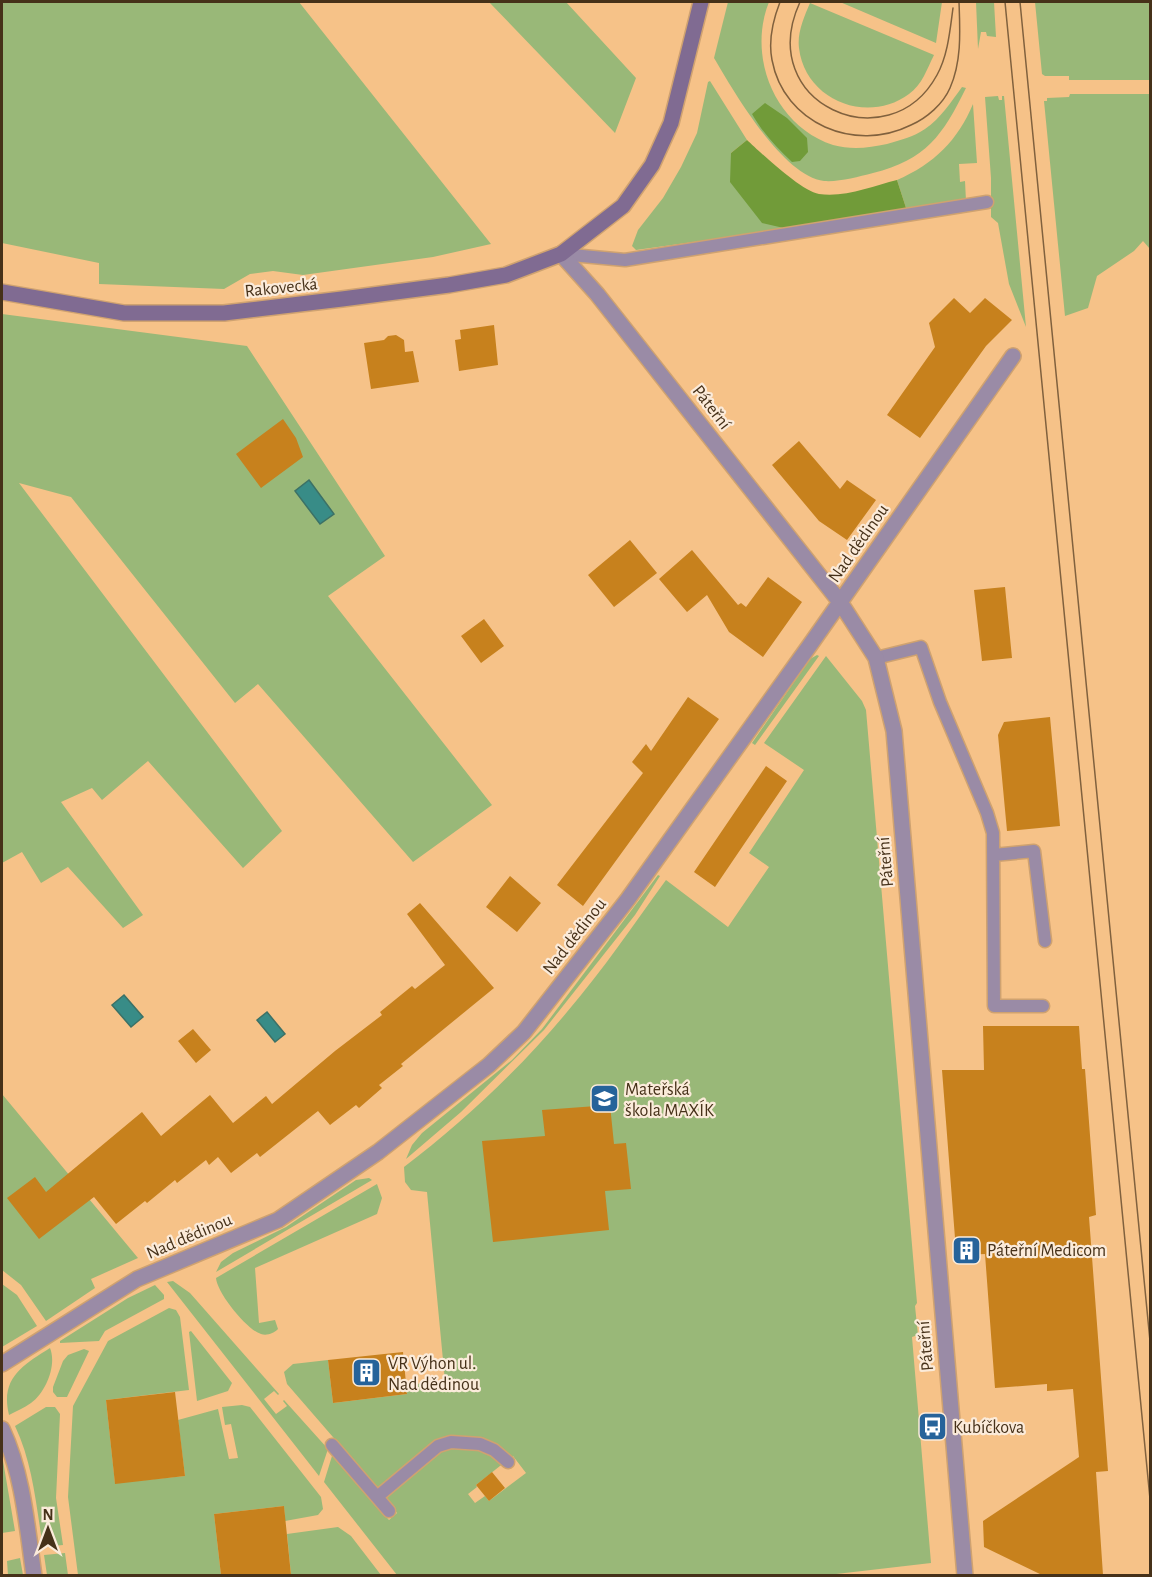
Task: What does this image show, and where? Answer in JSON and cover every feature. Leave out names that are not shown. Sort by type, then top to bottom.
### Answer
[{"type":"main road","name":"Rakovecká","points":[[2,292],[124,313],[224,313],[449,285],[506,274],[561,254],[623,206],[652,165],[671,123],[701,2]]},
{"type":"street","name":"Páteřní","points":[[561,254],[597,294],[840,602],[876,658],[894,731],[965,1575]]},
{"type":"street","name":"Nad dědinou","points":[[2,1364],[137,1279],[278,1220],[378,1152],[489,1065],[524,1032],[628,899],[1013,356]]},
{"type":"street","points":[[2,1429],[11,1449],[22,1492],[34,1575]]},
{"type":"lane","points":[[561,254],[625,260],[987,202]]},
{"type":"lane","points":[[876,658],[921,647],[940,702],[993,832],[994,1006],[1043,1006]]},
{"type":"lane","points":[[994,855],[1034,851],[1045,941]]},
{"type":"lane","points":[[377,1497],[438,1446],[451,1442],[480,1444],[494,1450],[508,1462]]},
{"type":"lane","points":[[332,1445],[389,1511]]},
{"type":"green space","points":[[2,2],[299,2],[491,244],[433,257],[303,275],[273,271],[250,274],[224,289],[99,284],[99,263],[2,243]]},
{"type":"green space","points":[[489,2],[566,2],[636,78],[615,133]]},
{"type":"green space","points":[[728,2],[769,2],[763,23],[762,45],[764,66],[771,87],[781,106],[795,122],[813,136],[833,145],[846,148],[867,147],[887,144],[911,136],[931,125],[962,87],[966,88],[940,132],[920,153],[907,161],[891,168],[842,180],[824,181],[808,176],[792,164],[760,130],[714,58]]},
{"type":"green space","points":[[840,2],[942,2],[936,43]]},
{"type":"green space","points":[[976,2],[994,2],[996,37],[987,36],[986,32],[981,32],[978,49]]},
{"type":"green space","points":[[1035,2],[1150,2],[1150,80],[1069,80],[1069,76],[1042,74]]},
{"type":"green space","points":[[810,3],[934,55],[917,86],[909,94],[892,103],[875,107],[857,107],[825,94],[813,81],[804,66],[799,48],[800,31]]},
{"type":"green space","points":[[710,81],[747,140],[731,153],[788,229],[636,250],[632,246],[638,230],[663,198],[697,133]]},
{"type":"green space","points":[[1070,94],[1150,94],[1150,249],[1143,241],[1134,251],[1097,276],[1088,308],[1065,316],[1044,101],[1047,101],[1047,98],[1069,97]]},
{"type":"green space","points":[[998,96],[999,100],[1002,100],[1004,96],[1026,327],[1009,284],[998,223],[991,217],[991,178],[985,97]]},
{"type":"green space","points":[[765,103],[787,118],[807,138],[808,152],[800,161],[792,162],[765,134],[752,114]]},
{"type":"green space","points":[[973,104],[977,163],[959,164],[960,182],[965,181],[966,201],[907,211],[897,180],[910,174],[943,150],[960,129]]},
{"type":"green space","points":[[747,140],[792,179],[819,194],[848,193],[897,180],[907,211],[788,229],[762,223],[730,182],[731,153]]},
{"type":"green space","points":[[2,314],[247,346],[385,556],[328,596],[492,805],[413,862],[258,684],[235,703],[71,497],[19,483],[282,831],[243,868],[148,761],[102,800],[92,788],[61,802],[143,915],[123,928],[68,867],[41,883],[22,852],[2,863]]},
{"type":"green space","points":[[819,656],[755,745],[752,743],[810,659]]},
{"type":"green space","points":[[826,656],[862,701],[866,710],[917,1303],[915,1306],[918,1335],[912,1337],[931,1563],[819,1576],[397,1575],[324,1482],[332,1456],[389,1520],[397,1513],[385,1498],[444,1447],[467,1445],[482,1448],[505,1462],[468,1494],[475,1503],[485,1496],[489,1501],[526,1473],[513,1456],[510,1459],[491,1445],[473,1439],[456,1439],[424,1452],[378,1489],[287,1384],[284,1372],[293,1364],[328,1360],[333,1403],[407,1394],[406,1385],[445,1381],[427,1192],[411,1190],[405,1182],[404,1167],[469,1113],[530,1054],[593,980],[666,880],[728,927],[769,867],[749,853],[804,770],[764,743]]},
{"type":"green space","points":[[658,875],[660,876],[635,915],[544,1030],[461,1112],[406,1159],[412,1145],[422,1133],[512,1060],[542,1029]]},
{"type":"green space","points":[[2,1094],[138,1258],[91,1279],[95,1288],[46,1321],[21,1285],[2,1270]]},
{"type":"green space","points":[[369,1178],[372,1180],[216,1272],[221,1262],[233,1253],[286,1227],[356,1180]]},
{"type":"green space","points":[[377,1184],[382,1198],[377,1214],[255,1268],[259,1323],[275,1320],[278,1329],[263,1335],[248,1326],[221,1293],[216,1278]]},
{"type":"green space","points":[[173,1281],[190,1293],[279,1394],[274,1391],[264,1399],[276,1414],[287,1406],[284,1400],[328,1449],[319,1476],[167,1282]]},
{"type":"green space","points":[[2,1284],[17,1295],[37,1326],[2,1347]]},
{"type":"green space","points":[[155,1285],[164,1295],[164,1299],[105,1331],[99,1341],[60,1343],[128,1298]]},
{"type":"green space","points":[[169,1308],[176,1310],[180,1317],[189,1390],[106,1400],[115,1483],[185,1476],[178,1420],[218,1409],[229,1459],[238,1458],[231,1424],[225,1425],[222,1407],[242,1405],[250,1407],[321,1497],[323,1509],[318,1515],[285,1521],[284,1506],[214,1514],[221,1575],[78,1575],[68,1497],[73,1406],[108,1341]]},
{"type":"green space","points":[[191,1331],[232,1383],[228,1391],[197,1401],[189,1332]]},
{"type":"green space","points":[[50,1348],[51,1370],[41,1392],[31,1403],[9,1415],[7,1402],[11,1382],[31,1360]]},
{"type":"green space","points":[[84,1349],[89,1351],[67,1397],[57,1397],[53,1392],[53,1387],[63,1361],[68,1355]]},
{"type":"green space","points":[[46,1407],[55,1407],[60,1414],[56,1498],[63,1545],[43,1547],[30,1470],[15,1426]]},
{"type":"green space","points":[[2,1455],[15,1531],[2,1533]]},
{"type":"green space","points":[[338,1527],[351,1536],[381,1575],[291,1575],[287,1534]]},
{"type":"green space","points":[[65,1553],[68,1575],[47,1575],[44,1555]]},
{"type":"green space","points":[[20,1558],[23,1575],[8,1575],[7,1561]]},
{"type":"water","points":[[309,480],[334,514],[320,524],[295,491]]},
{"type":"water","points":[[124,995],[143,1017],[131,1027],[112,1005]]},
{"type":"water","points":[[267,1012],[285,1034],[275,1042],[257,1020]]},
{"type":"building","points":[[954,298],[970,313],[985,298],[1012,320],[986,346],[920,438],[887,415],[935,347],[929,323]]},
{"type":"building","points":[[494,325],[498,365],[459,371],[455,340],[461,339],[460,330]]},
{"type":"building","points":[[396,335],[404,340],[405,352],[413,351],[419,382],[371,389],[364,343],[384,340],[388,336]]},
{"type":"building","points":[[283,419],[296,438],[303,457],[261,488],[236,454]]},
{"type":"building","points":[[799,441],[840,489],[847,480],[876,500],[847,540],[819,521],[772,465]]},
{"type":"building","points":[[630,540],[657,573],[614,607],[588,575]]},
{"type":"building","points":[[692,550],[738,605],[741,603],[746,607],[768,577],[802,602],[763,657],[729,632],[707,595],[687,612],[659,579]]},
{"type":"building","points":[[1005,587],[1012,658],[982,661],[974,590]]},
{"type":"building","points":[[484,619],[504,646],[481,663],[461,636]]},
{"type":"building","points":[[688,697],[719,719],[583,906],[557,885],[643,773],[632,762],[646,744],[651,751]]},
{"type":"building","points":[[1050,717],[1060,826],[1007,831],[998,735],[1004,722]]},
{"type":"building","points":[[766,766],[787,781],[715,887],[694,872]]},
{"type":"building","points":[[510,876],[541,903],[517,932],[486,907]]},
{"type":"building","points":[[420,903],[494,988],[401,1064],[403,1066],[379,1085],[382,1088],[359,1108],[356,1105],[330,1125],[318,1111],[260,1157],[257,1153],[231,1173],[218,1157],[209,1165],[206,1160],[177,1183],[175,1180],[147,1203],[145,1201],[116,1224],[94,1197],[39,1239],[7,1198],[35,1177],[46,1192],[142,1112],[161,1136],[210,1095],[233,1123],[266,1096],[272,1104],[382,1015],[380,1012],[412,986],[415,989],[445,965],[407,914]]},
{"type":"building","points":[[983,1026],[1079,1026],[1082,1069],[1085,1069],[1096,1215],[1089,1217],[1108,1471],[1096,1472],[1103,1575],[1042,1575],[984,1547],[983,1521],[1079,1457],[1073,1389],[1047,1391],[1047,1384],[995,1388],[985,1254],[961,1255],[961,1237],[955,1238],[942,1070],[984,1070]]},
{"type":"building","points":[[193,1029],[211,1050],[196,1063],[178,1041]]},
{"type":"building","points":[[610,1105],[614,1144],[626,1143],[631,1189],[605,1191],[609,1230],[493,1242],[482,1141],[545,1136],[542,1110]]},
{"type":"building","name":"VR Výhon ul. Nad dědinou","points":[[403,1352],[407,1394],[333,1403],[328,1360]]},
{"type":"building","points":[[175,1392],[185,1476],[115,1484],[106,1400]]},
{"type":"building","points":[[492,1472],[505,1488],[489,1501],[476,1485]]},
{"type":"building","points":[[284,1506],[291,1575],[221,1575],[214,1514]]},
{"type":"tram line","points":[[780,2],[772,30],[771,53],[779,82],[791,101],[806,116],[825,127],[846,134],[867,136],[889,133],[911,125],[923,119],[943,100],[957,67],[960,34],[959,2]]},
{"type":"tram line","points":[[800,2],[790,38],[795,69],[810,93],[833,110],[860,117],[889,115],[915,101],[941,67],[948,42],[953,8]]},
{"type":"tram line","points":[[1005,2],[1150,1499]]},
{"type":"tram line","points":[[1020,2],[1150,1341]]},
{"type":"place","name":"Mateřská škola MAXÍK","points":[[604,1099]]},
{"type":"place","name":"Páteřní Medicom","points":[[966,1250]]},
{"type":"place","name":"VR Výhon ul. Nad dědinou","points":[[367,1373]]},
{"type":"place","name":"Kubíčkova","points":[[932,1427]]}]
